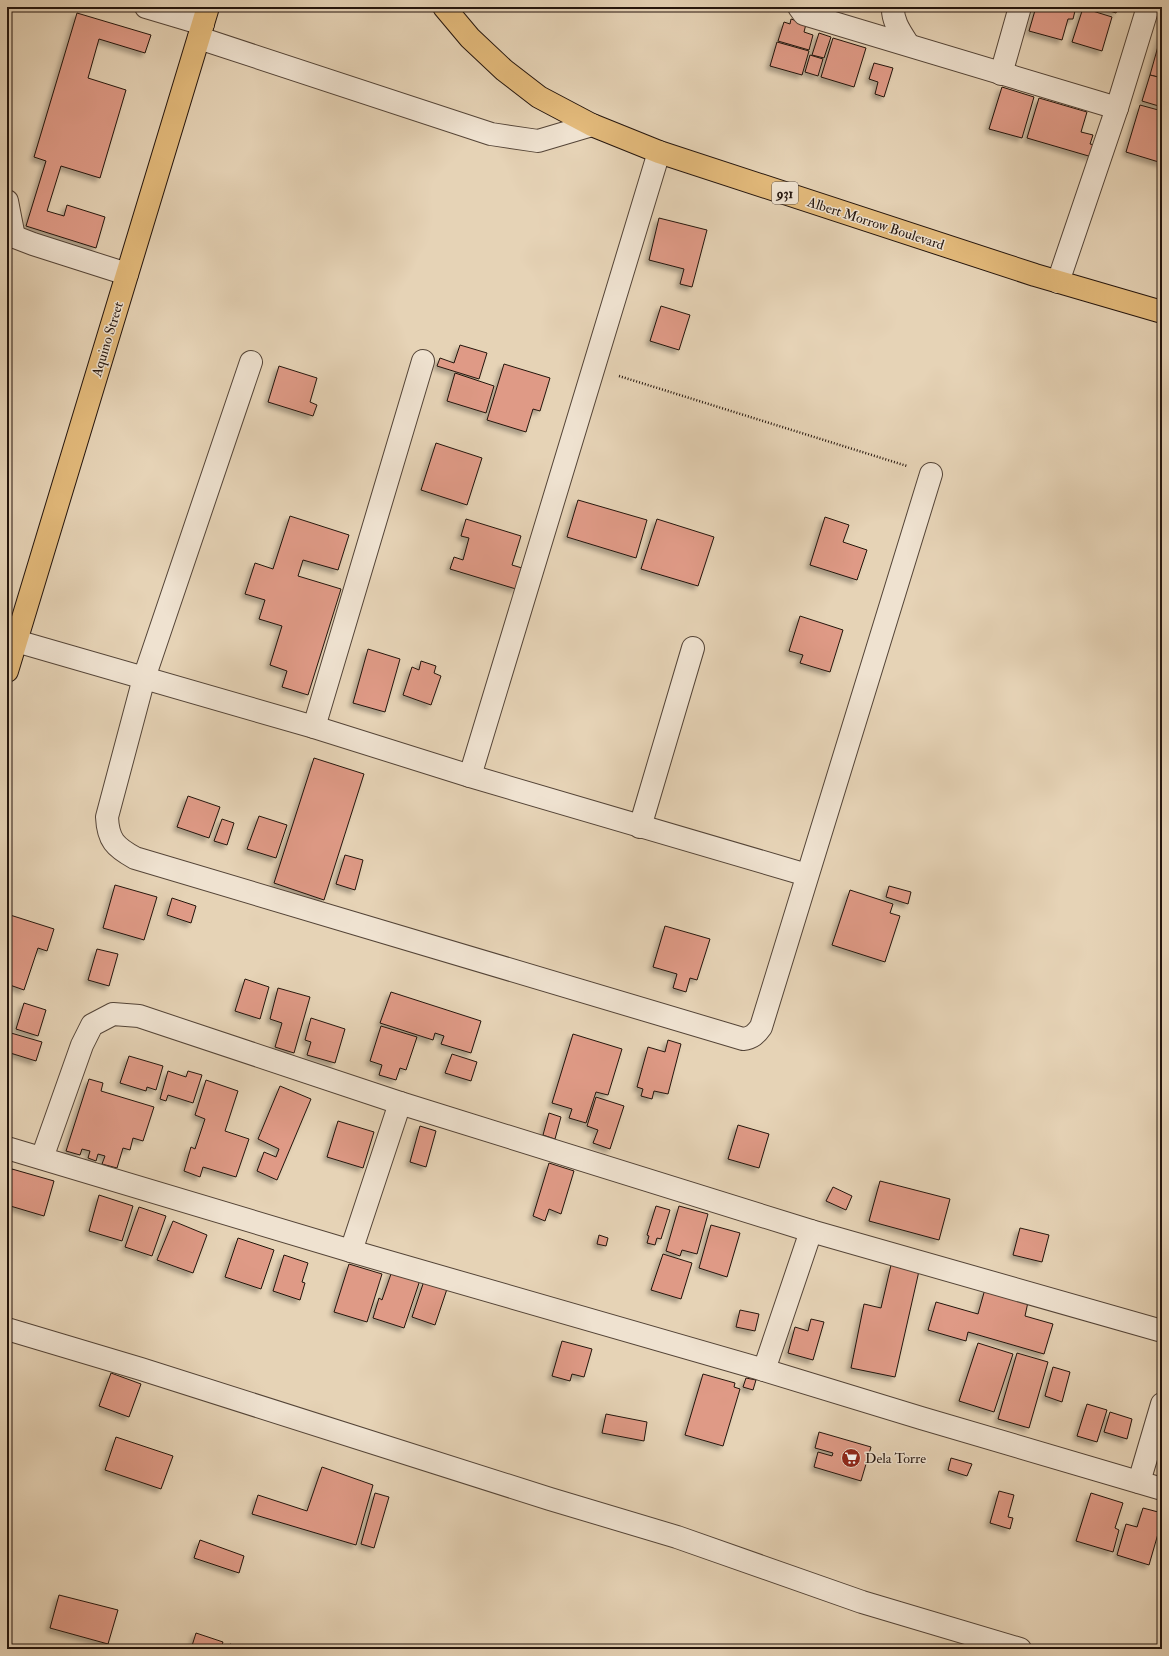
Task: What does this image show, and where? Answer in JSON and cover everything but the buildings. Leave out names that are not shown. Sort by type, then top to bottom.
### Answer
[{"type":"main road","name":"Albert Morrow Boulevard","points":[[444,7],[470,38],[504,70],[539,97],[592,125],[659,152],[1058,282],[1162,312]]},
{"type":"main road","name":"Aquino Street","points":[[7,670],[203,23]]},
{"type":"street","points":[[146,7],[203,23],[491,134],[538,141],[592,125]]},
{"type":"street","points":[[799,7],[804,14],[1117,108]]},
{"type":"street","points":[[893,7],[892,13],[897,26],[908,44]]},
{"type":"street","points":[[1001,74],[1020,7]]},
{"type":"street","points":[[1058,282],[1117,108],[1148,7]]},
{"type":"street","points":[[470,776],[659,152]]},
{"type":"street","points":[[7,202],[11,236],[127,274]]},
{"type":"street","points":[[314,727],[423,361]]},
{"type":"street","points":[[251,362],[144,678],[107,817],[108,831],[112,841],[123,852],[135,858],[734,1038],[750,1039],[761,1027],[931,474]]},
{"type":"street","points":[[16,641],[314,727],[470,776],[807,875]]},
{"type":"street","points":[[640,827],[693,648]]},
{"type":"street","points":[[42,1158],[82,1044],[92,1025],[113,1014],[139,1016],[400,1103],[811,1231],[1162,1331]]},
{"type":"street","points":[[351,1250],[400,1103]]},
{"type":"street","points":[[7,1148],[764,1370],[920,1418],[1162,1489]]},
{"type":"street","points":[[764,1370],[811,1231]]},
{"type":"street","points":[[7,1329],[141,1369],[550,1499],[677,1537],[862,1602],[1020,1649]]},
{"type":"street","points":[[1139,1482],[1162,1404]]},
{"type":"path","points":[[594,368],[931,474]]},
{"type":"place","name":"Dela Torre","points":[[851,1458]]}]
